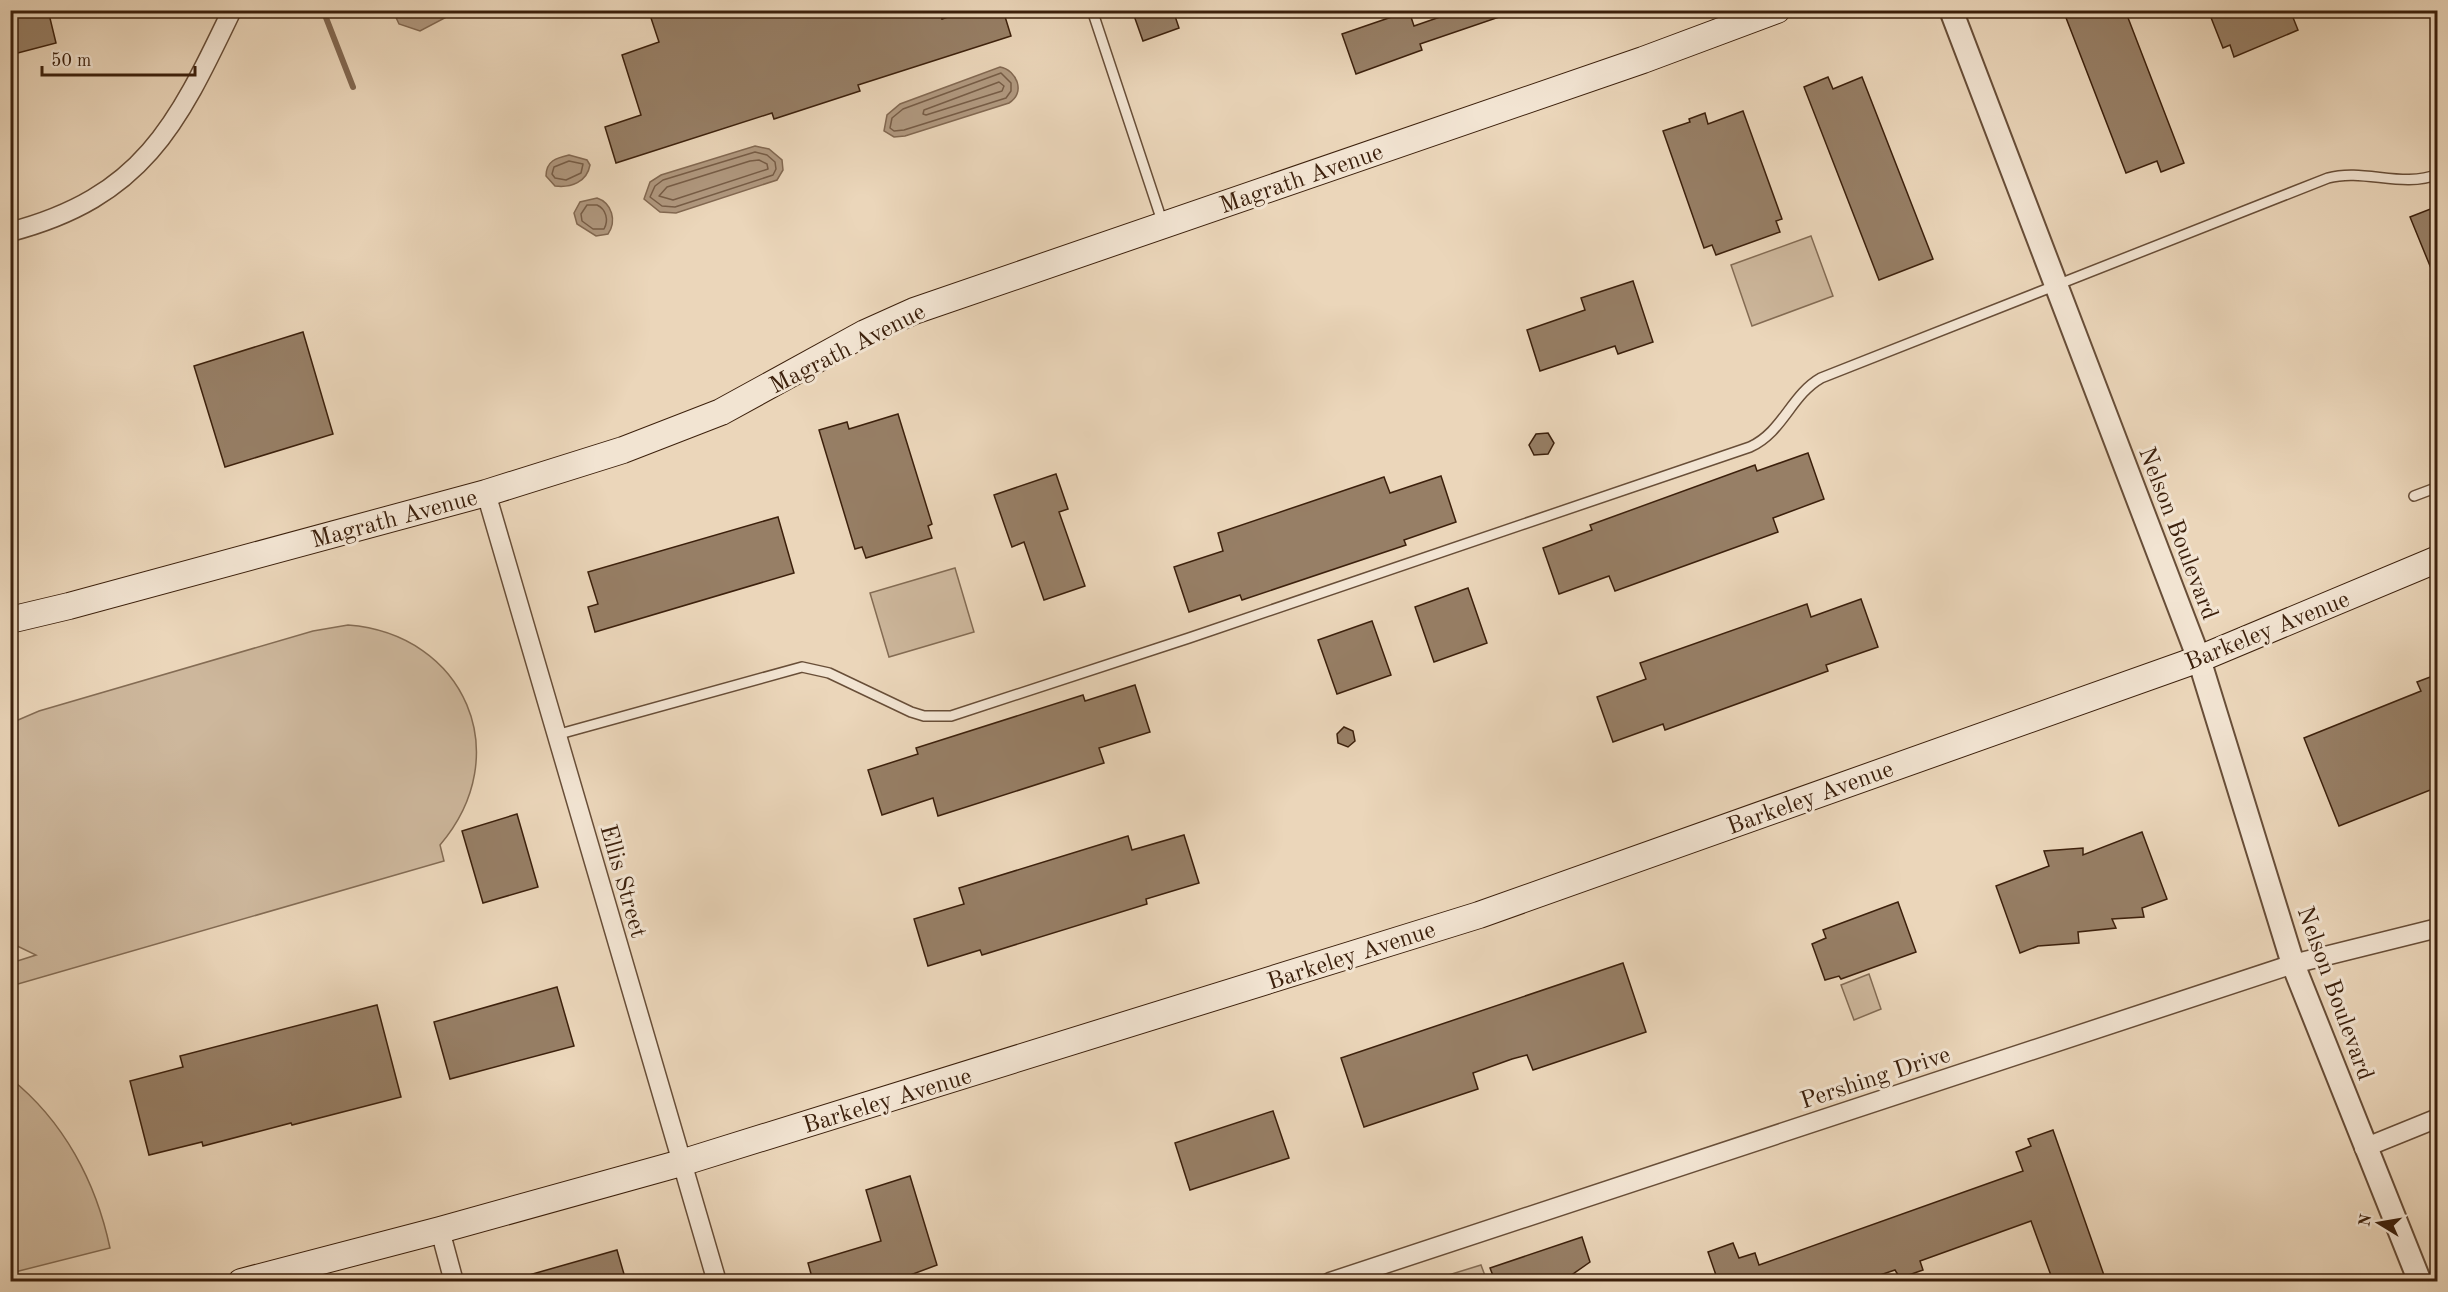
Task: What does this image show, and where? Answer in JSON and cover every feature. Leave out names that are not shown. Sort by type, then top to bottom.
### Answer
[{"type":"main road","name":"Magrath Avenue","points":[[10,620],[486,493],[623,450],[711,416],[753,396],[865,333],[914,310],[1643,60],[1777,10]]},
{"type":"main road","name":"Barkeley Avenue","points":[[241,1281],[440,1230],[681,1164],[1479,915],[2199,659],[2438,559]]},
{"type":"street","points":[[10,232],[48,221],[89,201],[136,167],[175,122],[232,10]]},
{"type":"street","name":"Nelson Boulevard","points":[[1951,10],[2199,659],[2293,964],[2364,1148],[2420,1281]]},
{"type":"street","name":"Ellis Street","points":[[486,493],[717,1281]]},
{"type":"street","name":"Pershing Drive","points":[[1330,1281],[2293,964],[2438,927]]},
{"type":"street","points":[[2364,1148],[2438,1118]]},
{"type":"street","points":[[440,1230],[454,1281]]},
{"type":"lane","points":[[1092,10],[1163,226]]},
{"type":"lane","points":[[556,735],[802,667],[829,673],[911,712],[924,716],[951,716],[1190,638],[1750,447],[1773,432],[1804,391],[1821,378],[2328,178],[2356,173],[2414,180],[2438,174]]},
{"type":"lane","points":[[2415,496],[2438,487]]},
{"type":"shaded area","points":[[1811,236],[1833,296],[1752,326],[1731,265]]},
{"type":"shaded area","points":[[955,568],[974,632],[889,657],[870,593]]},
{"type":"shaded area","points":[[348,625],[389,633],[423,651],[449,675],[467,705],[476,738],[475,774],[463,810],[440,845],[444,861],[11,986],[11,963],[36,955],[11,943],[11,723],[39,711],[313,631]]},
{"type":"shaded area","points":[[1869,974],[1881,1009],[1854,1020],[1841,985]]},
{"type":"shaded area","points":[[10,1078],[46,1113],[75,1154],[96,1200],[110,1248],[11,1273]]},
{"type":"shaded area","points":[[1481,1265],[1487,1281],[1429,1281]]},
{"type":"water","points":[[393,10],[483,11],[476,14],[454,13],[420,31],[399,24]]},
{"type":"water","points":[[1000,67],[1011,72],[1017,82],[1017,94],[1009,103],[905,136],[894,137],[884,131],[887,115],[900,104]]},
{"type":"water","points":[[755,146],[769,149],[782,160],[783,170],[777,180],[676,213],[660,212],[644,199],[650,182],[661,175]]},
{"type":"water","points":[[569,155],[587,160],[590,165],[586,176],[572,185],[555,186],[546,176],[546,171],[556,159]]},
{"type":"water","points":[[597,198],[606,204],[612,213],[612,224],[608,234],[596,236],[577,224],[574,213],[580,202]]},
{"type":"building","points":[[27,10],[48,10],[56,43],[10,55],[10,15]]},
{"type":"building","points":[[664,10],[939,10],[942,19],[969,10],[1003,10],[1011,36],[858,85],[860,91],[774,119],[772,113],[616,163],[605,127],[641,115],[622,55],[659,42],[650,15]]},
{"type":"building","points":[[1132,10],[1173,10],[1179,28],[1143,41]]},
{"type":"building","points":[[1460,10],[1511,10],[1511,13],[1420,44],[1422,50],[1356,74],[1342,34],[1409,11],[1414,26]]},
{"type":"building","points":[[2063,10],[2125,10],[2184,163],[2161,172],[2157,161],[2126,173]]},
{"type":"building","points":[[2208,10],[2290,10],[2298,30],[2234,57],[2230,45],[2223,48]]},
{"type":"building","points":[[1828,77],[1833,89],[1862,77],[1933,259],[1879,280],[1804,87]]},
{"type":"building","points":[[1743,111],[1782,219],[1776,221],[1780,232],[1716,255],[1712,245],[1704,248],[1663,131],[1690,122],[1689,119],[1705,113],[1708,124]]},
{"type":"building","points":[[2438,206],[2438,282],[2437,283],[2410,217]]},
{"type":"building","points":[[1633,281],[1653,342],[1618,354],[1615,346],[1540,371],[1527,330],[1585,310],[1581,298]]},
{"type":"building","points":[[303,332],[333,434],[225,467],[194,366]]},
{"type":"building","points":[[898,414],[932,524],[928,526],[932,538],[866,558],[862,547],[855,549],[819,430],[847,422],[849,429]]},
{"type":"building","points":[[1548,433],[1554,443],[1548,454],[1534,455],[1529,445],[1536,434]]},
{"type":"building","points":[[1808,453],[1824,499],[1773,518],[1778,532],[1615,591],[1609,576],[1559,594],[1543,548],[1592,530],[1590,525],[1755,465],[1757,471]]},
{"type":"building","points":[[1056,474],[1068,509],[1059,512],[1085,586],[1044,600],[1024,542],[1012,547],[994,495]]},
{"type":"building","points":[[1441,476],[1456,522],[1404,540],[1406,545],[1242,600],[1240,595],[1189,612],[1174,567],[1223,551],[1218,533],[1384,477],[1390,493]]},
{"type":"building","points":[[778,517],[794,573],[595,632],[588,607],[598,604],[588,572]]},
{"type":"building","points":[[1468,588],[1487,643],[1434,662],[1415,607]]},
{"type":"building","points":[[1861,599],[1878,647],[1826,665],[1828,671],[1665,730],[1663,724],[1613,742],[1597,697],[1646,679],[1640,663],[1807,604],[1811,617]]},
{"type":"building","points":[[1372,621],[1391,675],[1337,694],[1318,640]]},
{"type":"building","points":[[2438,674],[2438,787],[2339,826],[2304,738],[2421,691],[2417,682]]},
{"type":"building","points":[[1135,685],[1150,732],[1099,748],[1104,763],[938,816],[933,798],[882,815],[868,770],[918,754],[916,748],[1083,695],[1085,701]]},
{"type":"building","points":[[1344,727],[1353,731],[1355,741],[1348,747],[1338,743],[1337,734]]},
{"type":"building","points":[[517,814],[538,887],[483,903],[462,831]]},
{"type":"building","points":[[2142,832],[2167,899],[2142,908],[2144,917],[2112,919],[2116,928],[2078,932],[2079,943],[2038,946],[2020,953],[1996,886],[2049,866],[2044,851],[2083,848],[2083,855]]},
{"type":"building","points":[[1184,835],[1199,883],[1146,899],[1147,904],[982,955],[980,950],[928,966],[914,919],[964,904],[959,888],[1128,836],[1132,850]]},
{"type":"building","points":[[1898,902],[1916,952],[1841,979],[1839,976],[1825,980],[1812,944],[1826,938],[1823,930]]},
{"type":"building","points":[[1623,963],[1646,1032],[1533,1070],[1527,1055],[1512,1059],[1473,1073],[1478,1089],[1364,1127],[1341,1058]]},
{"type":"building","points":[[557,987],[574,1046],[450,1079],[434,1022]]},
{"type":"building","points":[[377,1005],[401,1097],[203,1146],[202,1142],[149,1155],[130,1081],[183,1067],[180,1056]]},
{"type":"building","points":[[1273,1111],[1289,1158],[1190,1190],[1175,1143]]},
{"type":"building","points":[[2053,1130],[2106,1281],[2053,1281],[2031,1221],[1920,1261],[1923,1270],[1900,1278],[1895,1270],[1862,1281],[1718,1281],[1708,1252],[1733,1243],[1739,1258],[1755,1253],[1759,1265],[2023,1171],[2016,1152],[2031,1146],[2028,1139]]},
{"type":"building","points":[[910,1176],[937,1265],[897,1280],[895,1275],[875,1281],[813,1281],[808,1263],[881,1241],[866,1190]]},
{"type":"building","points":[[1582,1237],[1590,1262],[1563,1281],[1495,1281],[1490,1268]]},
{"type":"building","points":[[617,1250],[626,1281],[523,1281],[522,1277]]},
{"type":"waterway","points":[[323,10],[353,87]]}]
